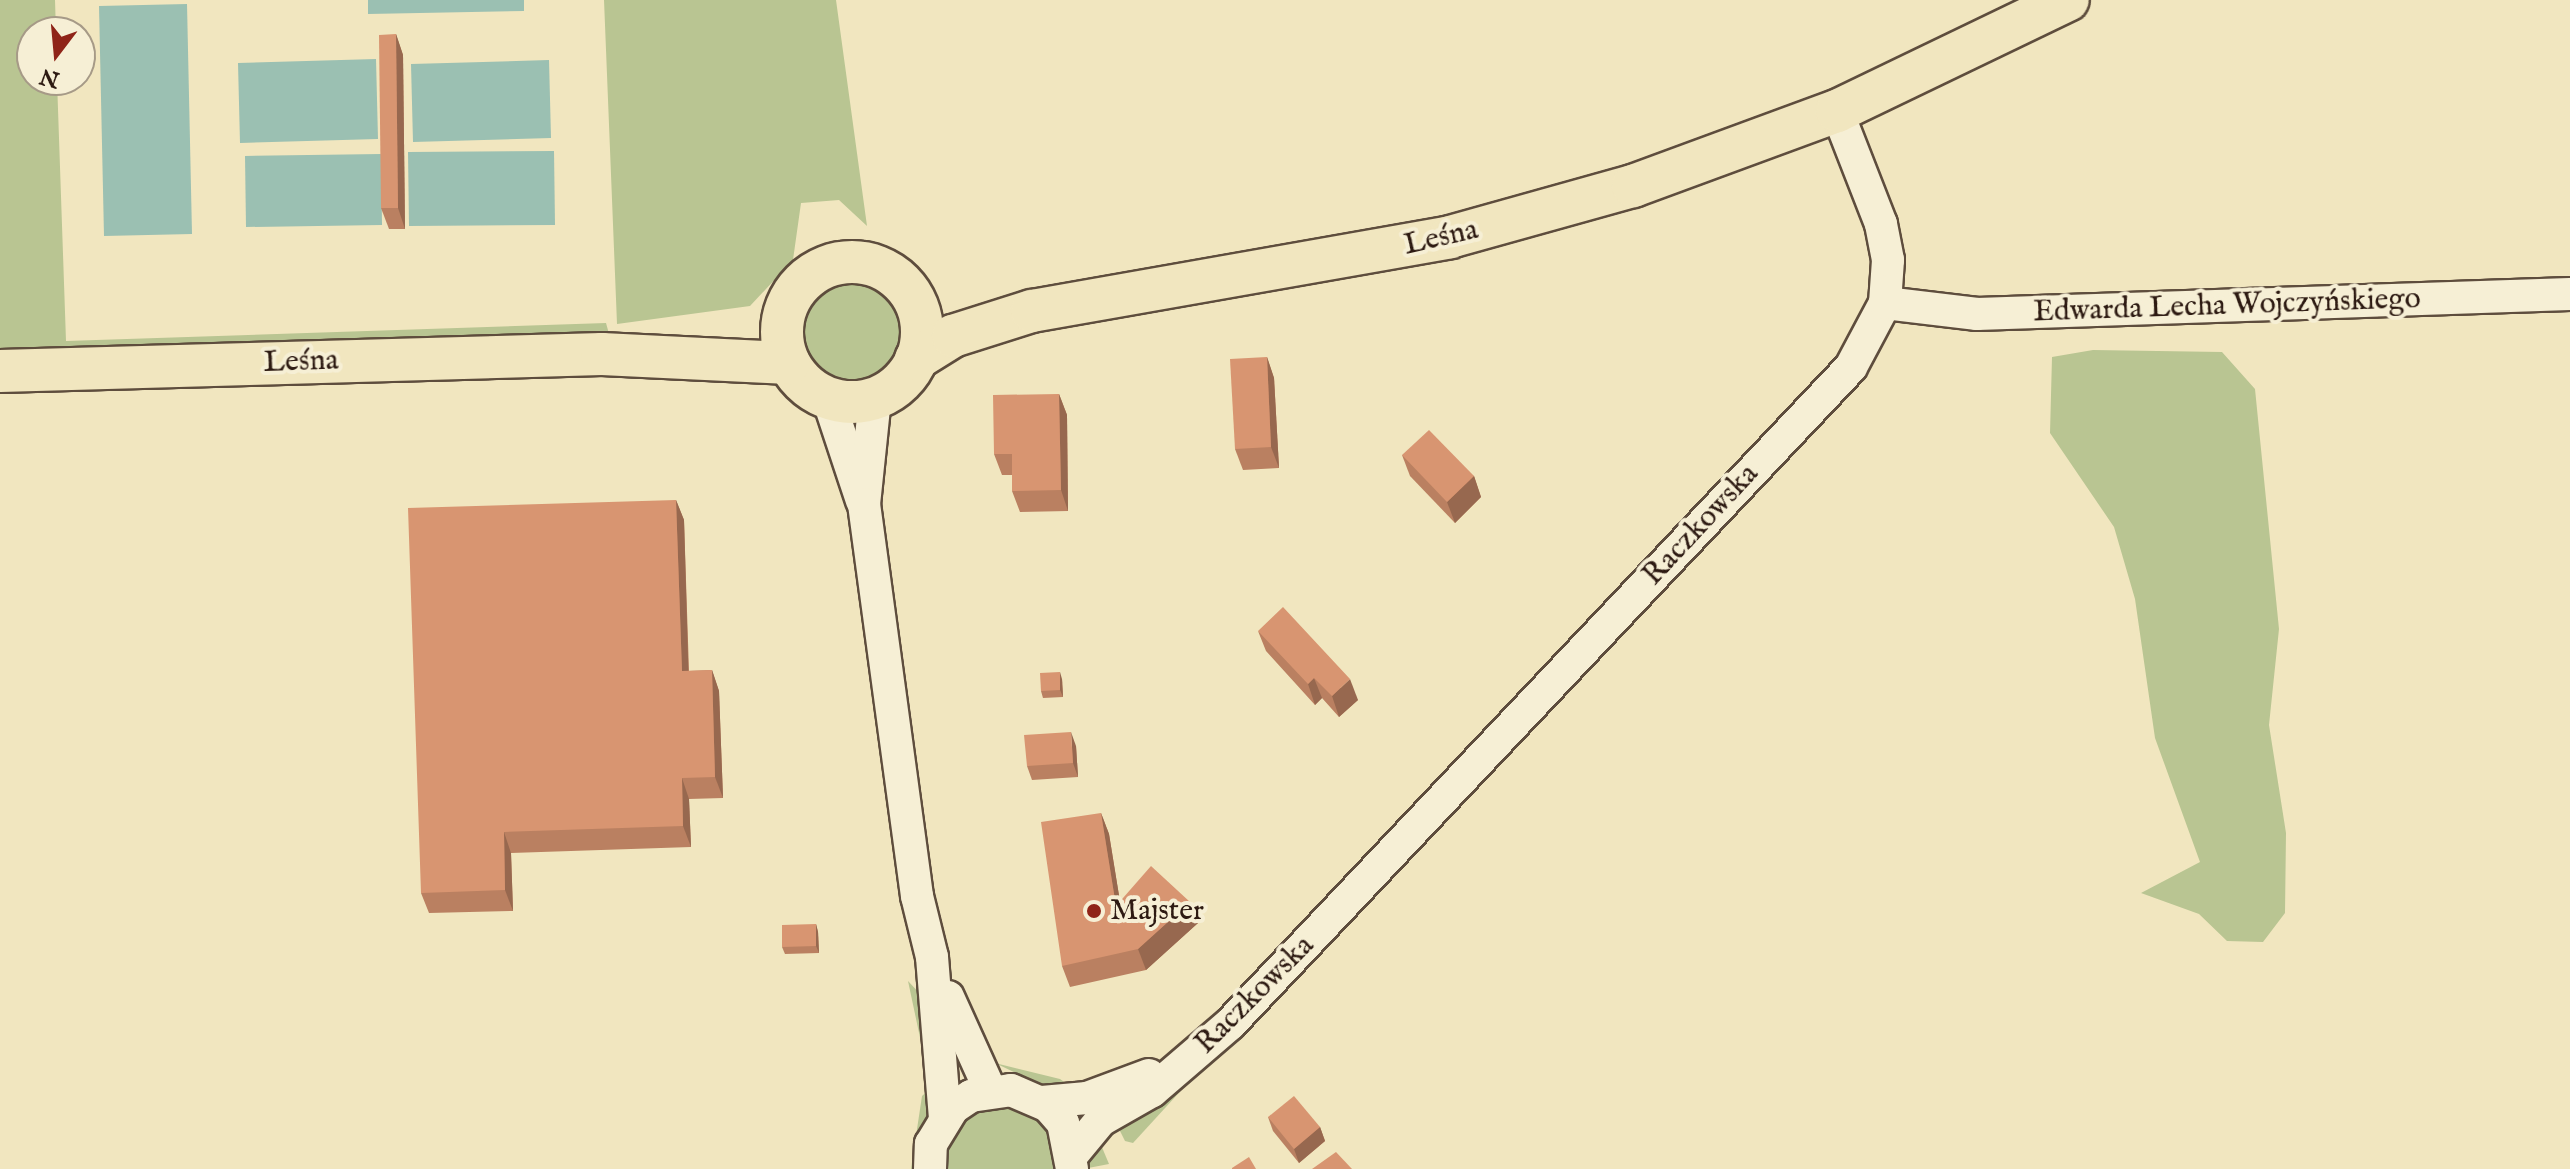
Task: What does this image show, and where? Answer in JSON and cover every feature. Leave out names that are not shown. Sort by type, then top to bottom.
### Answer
[{"type":"main road","points":[[1837,111],[2068,0]]},
{"type":"main road","name":"Leśna","points":[[916,359],[953,336],[1032,311],[1450,237],[1633,186],[1837,111]]},
{"type":"main road","points":[[849,262],[894,276],[914,300],[922,329],[916,359],[900,383],[875,398],[828,398],[789,363],[782,334],[787,304],[819,270],[849,262]]},
{"type":"main road","name":"Leśna","points":[[914,300],[1032,311]]},
{"type":"main road","name":"Leśna","points":[[602,354],[745,328],[787,304]]},
{"type":"main road","name":"Leśna","points":[[0,371],[602,354],[789,363]]},
{"type":"street","points":[[1837,111],[1881,224],[1885,303]]},
{"type":"street","name":"Edwarda Lecha Wojczyńskiego","points":[[1885,303],[1977,314],[2570,294]]},
{"type":"street","name":"Raczkowska","points":[[1072,1162],[1101,1120],[1183,1064],[1230,1024],[1851,367],[1885,303]]},
{"type":"street","points":[[828,398],[864,504],[917,896],[932,957],[945,1118]]},
{"type":"street","points":[[864,504],[875,398]]},
{"type":"street","points":[[930,1169],[931,1144],[945,1118],[990,1090],[932,957]]},
{"type":"street","name":"Raczkowska","points":[[990,1090],[1042,1102],[1087,1098],[1183,1064]]},
{"type":"street","points":[[1042,1102],[1063,1123],[1072,1162]]},
{"type":"green space","points":[[0,0],[55,0],[56,16],[16,16],[16,96],[58,96],[66,341],[606,323],[611,341],[0,359]]},
{"type":"green space","points":[[604,0],[836,0],[867,226],[839,200],[801,203],[793,260],[750,306],[617,324]]},
{"type":"green space","points":[[850,276],[871,280],[889,292],[901,310],[905,331],[901,352],[889,370],[871,382],[850,386],[829,382],[811,370],[799,352],[795,331],[799,310],[811,292],[829,280]]},
{"type":"green space","points":[[2093,350],[2222,352],[2255,389],[2279,629],[2269,725],[2286,833],[2285,913],[2263,942],[2227,941],[2199,914],[2141,893],[2200,862],[2155,738],[2135,599],[2114,527],[2050,433],[2052,357]]},
{"type":"green space","points":[[908,981],[923,997],[926,1051],[922,1047]]},
{"type":"green space","points":[[995,1063],[1060,1079],[1067,1084],[1053,1091]]},
{"type":"green space","points":[[1198,1072],[1133,1143],[1125,1141],[1114,1119]]},
{"type":"green space","points":[[941,1079],[918,1169],[911,1169],[922,1096]]},
{"type":"green space","points":[[1030,1095],[1072,1169],[930,1169],[953,1108]]},
{"type":"green space","points":[[1096,1133],[1109,1164],[1083,1169]]},
{"type":"shaded area","points":[[368,0],[524,0],[524,11],[368,14]]},
{"type":"shaded area","points":[[187,4],[192,234],[104,236],[99,6]]},
{"type":"shaded area","points":[[376,59],[378,139],[240,143],[238,63]]},
{"type":"shaded area","points":[[549,60],[551,138],[413,142],[411,64]]},
{"type":"shaded area","points":[[554,151],[555,225],[409,226],[408,152]]},
{"type":"shaded area","points":[[381,154],[382,225],[246,227],[245,156]]},
{"type":"building","points":[[396,34],[398,208],[381,208],[379,35]]},
{"type":"building","points":[[1267,357],[1271,447],[1235,449],[1230,359]]},
{"type":"building","points":[[1059,394],[1061,490],[1012,491],[1012,454],[994,454],[993,395]]},
{"type":"building","points":[[1429,430],[1474,476],[1447,502],[1402,455]]},
{"type":"building","points":[[676,500],[682,671],[712,670],[715,777],[682,778],[683,826],[504,832],[505,890],[421,893],[408,508]]},
{"type":"building","points":[[1283,607],[1350,679],[1332,696],[1314,678],[1308,684],[1258,631]]},
{"type":"building","points":[[1060,672],[1060,690],[1041,691],[1040,673]]},
{"type":"building","points":[[1071,732],[1073,763],[1027,766],[1024,735]]},
{"type":"building","name":"Majster","points":[[1101,813],[1116,906],[1151,866],[1190,902],[1138,949],[1062,966],[1041,822]]},
{"type":"building","points":[[816,924],[816,946],[782,947],[782,925]]},
{"type":"building","points":[[1294,1096],[1320,1127],[1294,1149],[1268,1117]]},
{"type":"building","points":[[1336,1152],[1352,1169],[1312,1169]]},
{"type":"building","points":[[1249,1157],[1256,1169],[1232,1169],[1232,1168]]},
{"type":"place","name":"Majster","points":[[1094,911]]}]
